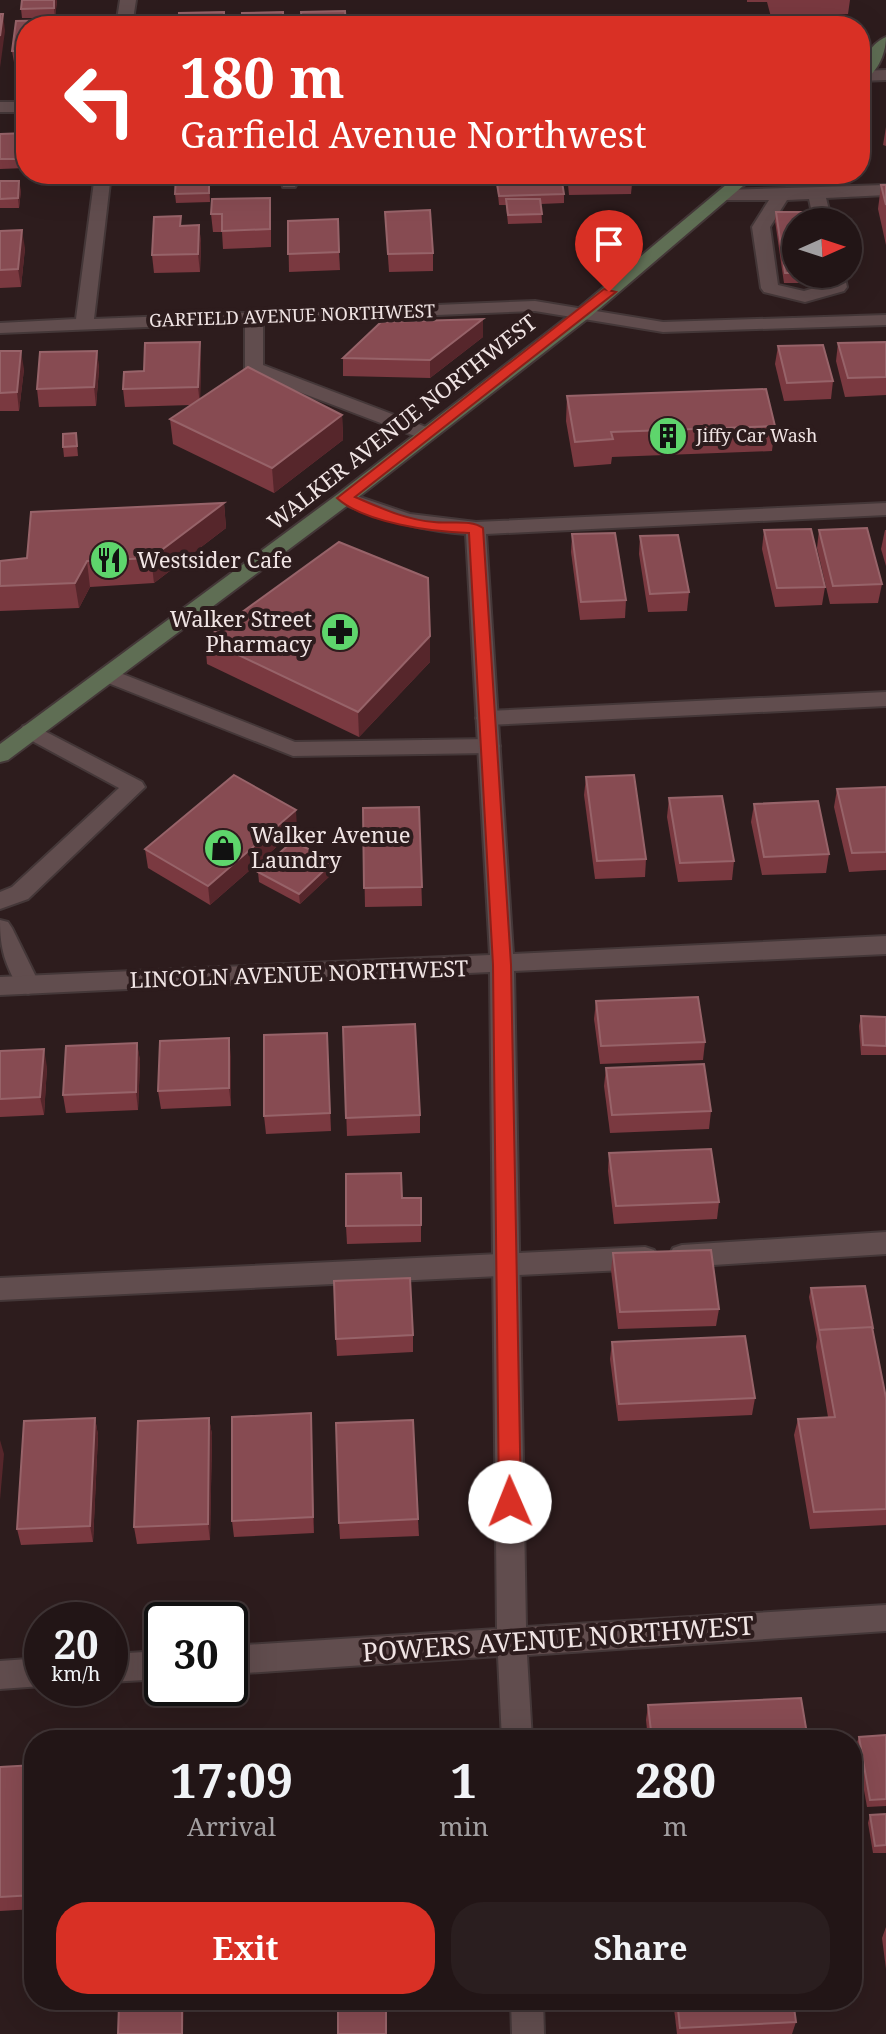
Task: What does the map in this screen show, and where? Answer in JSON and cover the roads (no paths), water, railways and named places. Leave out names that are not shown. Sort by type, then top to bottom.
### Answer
[{"type":"main road","points":[[870,64],[886,42]]},
{"type":"main road","name":"WALKER AVENUE NORTHWEST","points":[[0,755],[345,498],[585,312],[737,184]]},
{"type":"street","points":[[84,324],[102,184]]},
{"type":"street","points":[[724,195],[780,197],[816,192],[886,190]]},
{"type":"street","points":[[816,192],[820,208]]},
{"type":"street","points":[[780,197],[761,227],[771,250],[770,288],[805,297],[835,288]]},
{"type":"street","points":[[805,297],[812,323]]},
{"type":"street","name":"GARFIELD AVENUE NORTHWEST","points":[[0,328],[535,306],[663,327],[886,320]]},
{"type":"street","points":[[254,317],[254,368],[427,434]]},
{"type":"street","points":[[345,498],[399,521],[433,527],[476,528],[886,509]]},
{"type":"street","points":[[476,528],[502,965],[512,1642],[516,1730]]},
{"type":"street","points":[[110,676],[293,749],[489,746]]},
{"type":"street","points":[[487,718],[886,699]]},
{"type":"street","points":[[0,901],[20,893],[134,787],[31,731]]},
{"type":"street","points":[[0,928],[28,985]]},
{"type":"street","name":"LINCOLN AVENUE NORTHWEST","points":[[0,986],[886,945]]},
{"type":"street","points":[[0,1289],[506,1267],[886,1243]]},
{"type":"street","name":"POWERS AVENUE NORTHWEST","points":[[248,1659],[886,1618]]},
{"type":"street","points":[[0,1675],[24,1673]]},
{"type":"street","points":[[527,2010],[528,2034]]},
{"type":"place","name":"Jiffy Car Wash","points":[[668,436]]},
{"type":"place","name":"Westsider Cafe","points":[[109,560]]},
{"type":"place","name":"Walker Street Pharmacy","points":[[340,632]]},
{"type":"place","name":"Walker Avenue Laundry","points":[[223,848]]}]
